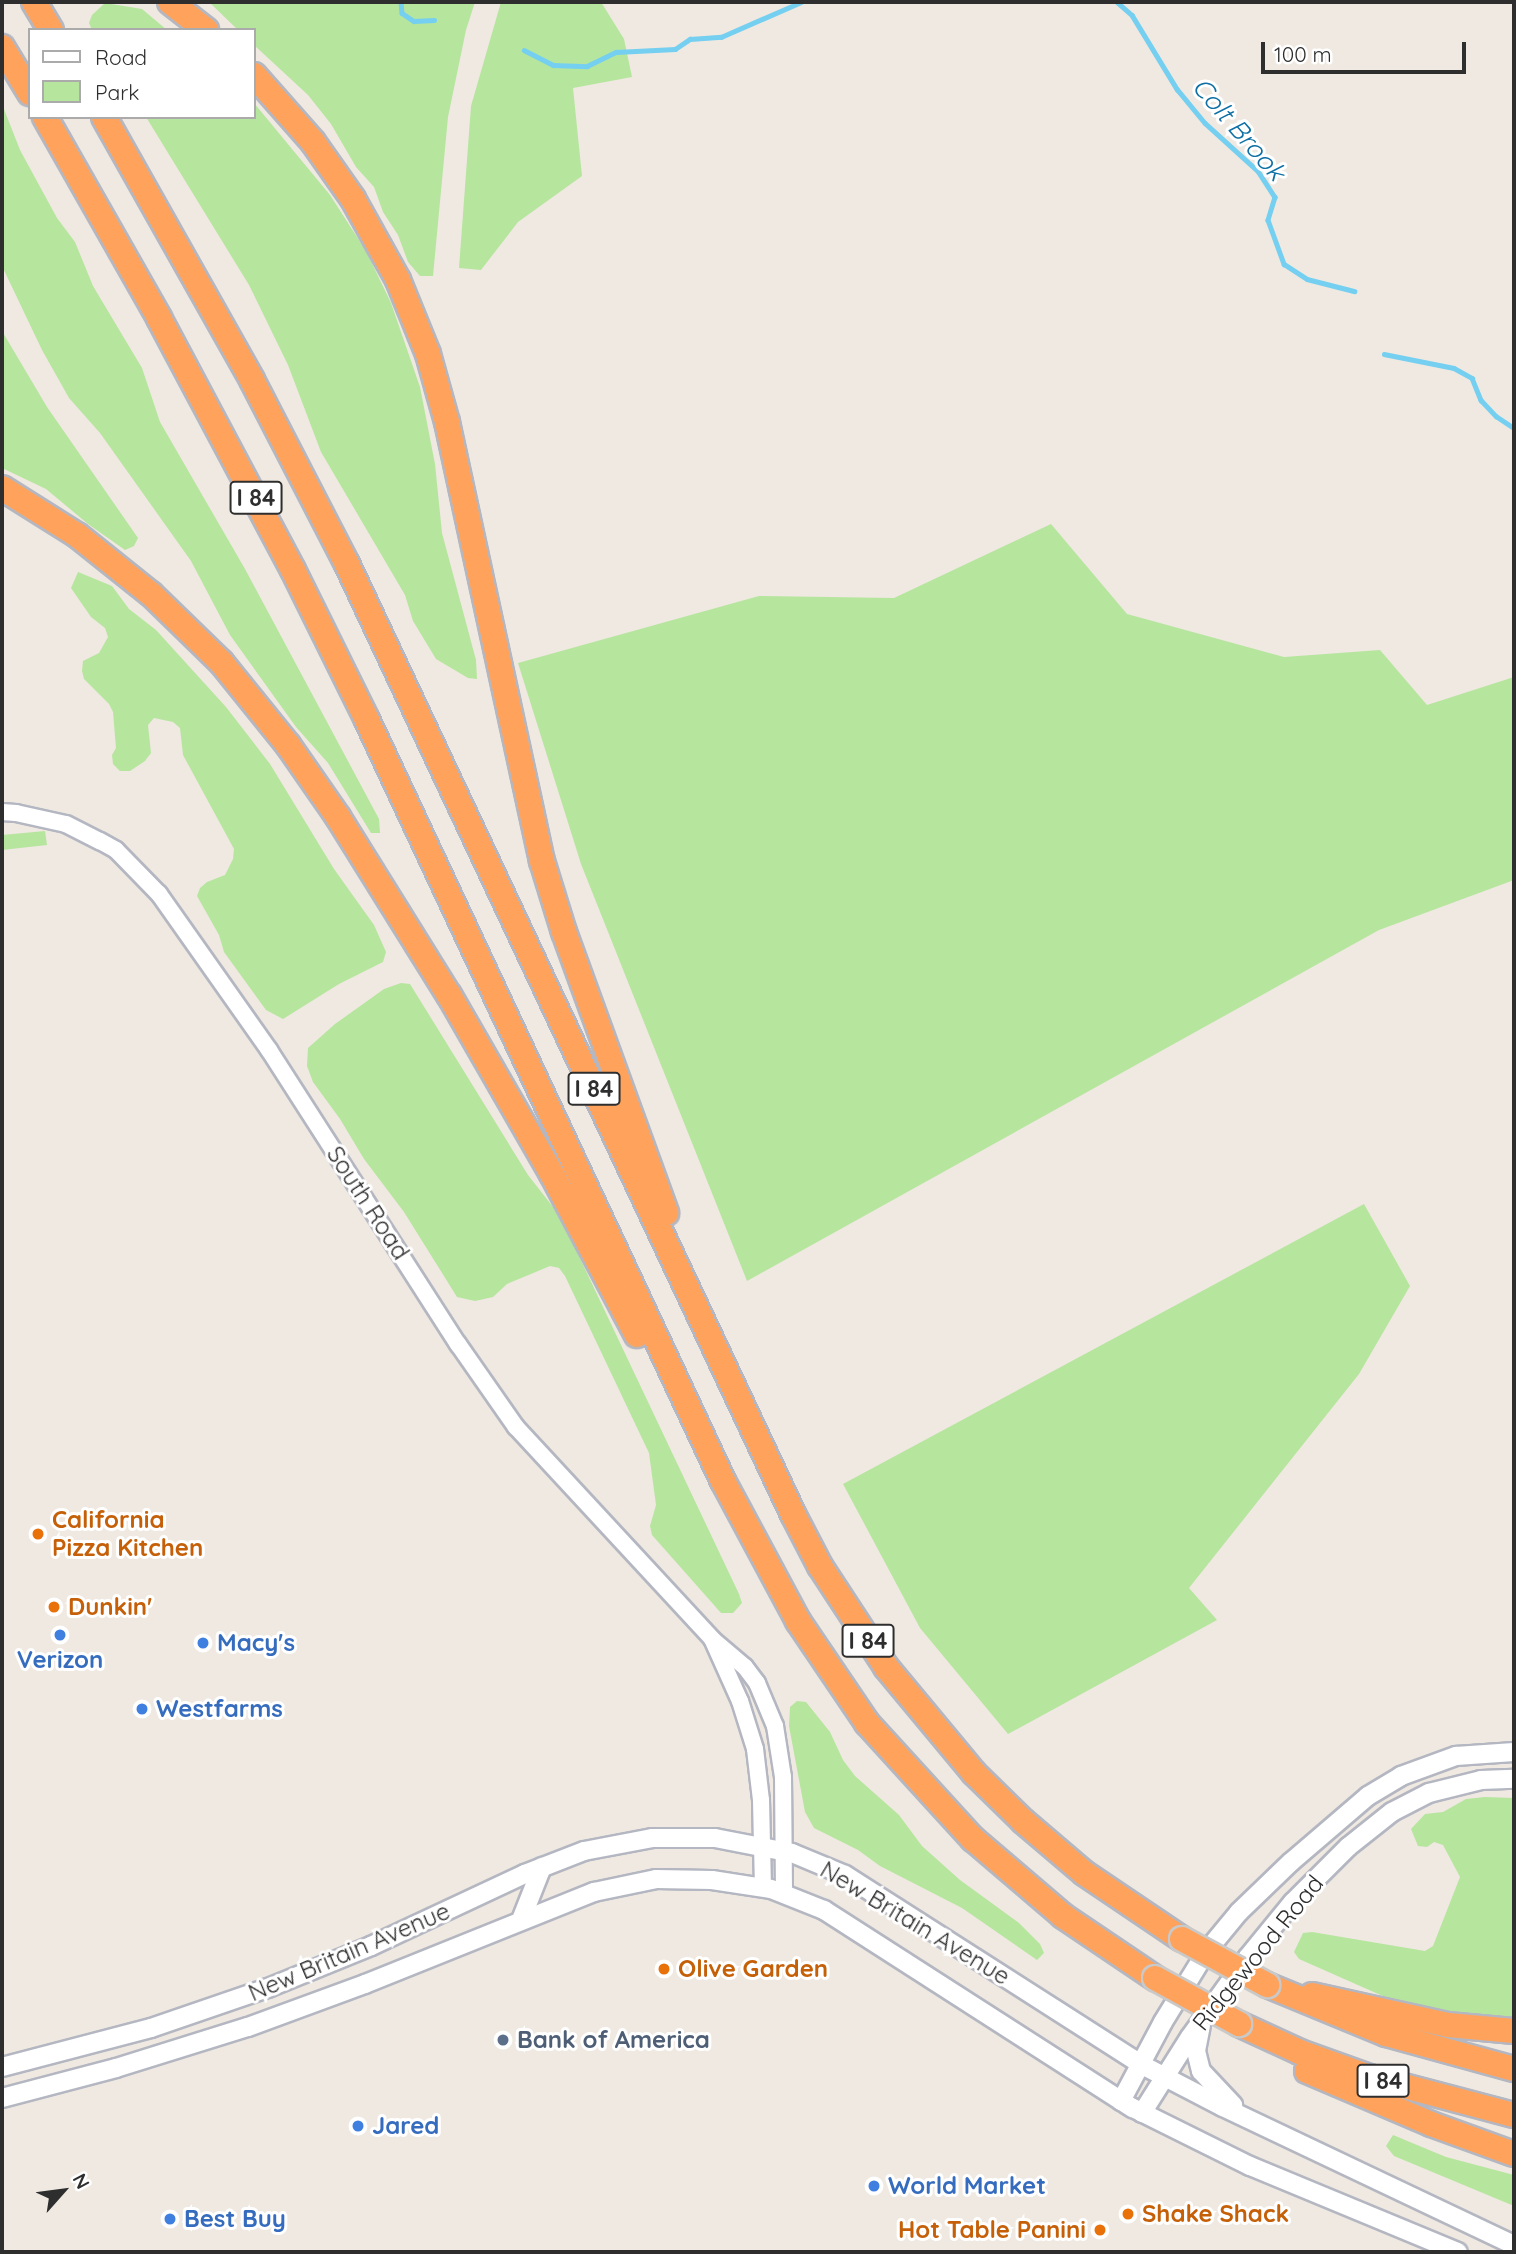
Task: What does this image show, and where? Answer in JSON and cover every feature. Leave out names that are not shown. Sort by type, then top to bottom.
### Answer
[{"type":"highway","points":[[34,2],[50,28]]},
{"type":"highway","points":[[170,2],[203,28]]},
{"type":"highway","points":[[2,47],[28,90]]},
{"type":"highway","points":[[256,77],[307,134],[353,199],[398,280],[424,341],[447,422],[533,827],[553,900],[662,1198],[670,1252]]},
{"type":"highway","name":"I 84","points":[[46,119],[153,306],[333,651],[713,1460],[792,1611],[835,1678],[882,1741],[949,1815],[1000,1863],[1073,1923],[1155,1978],[1248,2029],[1370,2077],[1514,2115]]},
{"type":"highway","name":"I 84","points":[[105,119],[195,276],[318,506],[488,861],[800,1529],[848,1612],[886,1667],[954,1751],[1023,1821],[1112,1894],[1182,1939],[1273,1988],[1386,2034],[1514,2070]]},
{"type":"highway","points":[[2,488],[61,524],[120,567],[174,614],[220,662],[288,745],[441,982],[547,1165],[664,1388],[713,1460]]},
{"type":"highway","points":[[1273,1988],[1346,2001],[1448,2025],[1514,2031]]},
{"type":"highway","points":[[1248,2029],[1285,2057],[1314,2074],[1431,2124],[1514,2154]]},
{"type":"main road","name":"Ridgewood Road","points":[[1121,2101],[1193,1972],[1239,1912],[1368,1796],[1401,1776],[1439,1761],[1474,1753],[1514,1752]]},
{"type":"main road","name":"Ridgewood Road","points":[[1142,2113],[1206,2014],[1293,1902],[1377,1822],[1405,1805],[1441,1789],[1481,1780],[1514,1779]]},
{"type":"main road","name":"New Britain Avenue","points":[[2,2067],[125,2035],[228,2003],[371,1946],[542,1867],[594,1848],[652,1838],[705,1837],[762,1846],[832,1869],[876,1893],[1140,2064],[1258,2124],[1514,2245]]},
{"type":"main road","points":[[521,1920],[522,1910],[542,1867]]},
{"type":"main road","name":"New Britain Avenue","points":[[2,2098],[237,2031],[344,1992],[594,1892],[646,1880],[691,1878],[762,1887],[784,1893],[853,1926],[1142,2113],[1250,2166],[1458,2252]]},
{"type":"main road","points":[[228,2003],[237,2031]]},
{"type":"main road","points":[[1206,2014],[1197,2040],[1201,2071],[1217,2091],[1258,2124]]},
{"type":"street","name":"South Road","points":[[2,812],[66,824],[100,841],[130,863],[159,894],[269,1050],[508,1417],[712,1639],[745,1667],[767,1703],[775,1726],[783,1777],[784,1893]]},
{"type":"street","name":"South Road","points":[[712,1639],[740,1701],[755,1749],[761,1800],[762,1887]]},
{"type":"green space","points":[[209,2],[475,2],[466,30],[448,117],[433,276],[420,276],[408,262],[398,235],[383,212],[374,187],[356,167],[331,124],[308,95],[256,47],[256,28],[236,28]]},
{"type":"green space","points":[[501,2],[601,2],[624,39],[632,77],[573,88],[582,176],[518,222],[481,270],[459,268],[471,106]]},
{"type":"green space","points":[[105,3],[142,9],[165,28],[91,28],[89,23],[92,15]]},
{"type":"green space","points":[[2,104],[20,150],[57,218],[75,242],[93,286],[142,368],[160,422],[245,569],[379,819],[380,833],[371,833],[328,763],[296,727],[230,635],[191,561],[100,433],[69,398],[42,350],[2,266]]},
{"type":"green space","points":[[256,105],[330,195],[366,251],[391,303],[420,387],[435,464],[442,533],[476,660],[477,679],[468,678],[436,659],[413,621],[405,595],[321,452],[288,365],[249,285],[147,119],[256,119]]},
{"type":"green space","points":[[2,331],[47,407],[138,538],[134,546],[125,550],[46,489],[2,468]]},
{"type":"green space","points":[[1051,524],[1127,614],[1284,657],[1380,650],[1427,705],[1514,677],[1514,880],[1379,930],[747,1281],[581,864],[518,663],[759,596],[894,598]]},
{"type":"green space","points":[[78,572],[112,586],[129,609],[156,630],[226,707],[270,764],[334,869],[374,925],[386,952],[383,962],[339,984],[283,1019],[266,1010],[224,952],[219,935],[197,896],[200,888],[207,882],[225,875],[233,859],[234,849],[183,755],[180,728],[173,722],[154,718],[148,725],[151,753],[145,761],[130,771],[120,771],[113,764],[112,755],[116,748],[113,712],[109,704],[84,679],[82,671],[83,661],[99,653],[108,637],[105,628],[91,617],[71,588]]},
{"type":"green space","points":[[45,831],[47,845],[2,850],[2,835]]},
{"type":"green space","points":[[401,983],[410,984],[528,1175],[553,1207],[576,1250],[739,1594],[742,1603],[733,1613],[721,1613],[652,1535],[650,1526],[656,1505],[649,1453],[559,1268],[550,1266],[507,1284],[493,1297],[475,1301],[457,1297],[404,1212],[364,1159],[313,1082],[307,1066],[308,1048],[335,1024],[384,989]]},
{"type":"green space","points":[[1364,1204],[1410,1286],[1359,1374],[1189,1588],[1217,1620],[1008,1734],[920,1628],[843,1484]]},
{"type":"green space","points":[[797,1701],[806,1702],[830,1732],[843,1760],[855,1776],[899,1815],[922,1846],[960,1880],[1019,1923],[1040,1944],[1044,1953],[1037,1960],[962,1908],[814,1828],[805,1812],[789,1726],[790,1707]]},
{"type":"green space","points":[[1514,1798],[1514,2018],[1486,2019],[1394,2001],[1299,1959],[1294,1952],[1303,1933],[1312,1932],[1425,1951],[1433,1946],[1460,1877],[1443,1845],[1434,1842],[1427,1847],[1418,1846],[1411,1829],[1425,1814],[1443,1812],[1466,1799]]},
{"type":"green space","points":[[1393,2135],[1446,2157],[1514,2175],[1514,2206],[1394,2156],[1386,2146]]},
{"type":"waterway","name":"Colt Brook","points":[[401,2],[402,13],[414,21],[434,20]]},
{"type":"waterway","name":"Colt Brook","points":[[524,50],[553,65],[587,66],[616,52],[675,49],[690,39],[721,37],[801,2]]},
{"type":"waterway","name":"Colt Brook","points":[[1117,2],[1132,15],[1177,89],[1205,123],[1258,171],[1275,197],[1268,220],[1284,264],[1307,279],[1354,291]]},
{"type":"waterway","name":"Colt Brook","points":[[1384,354],[1454,368],[1472,378],[1481,400],[1496,416],[1514,428]]},
{"type":"place","name":"California Pizza Kitchen","points":[[38,1534]]},
{"type":"place","name":"Dunkin'","points":[[54,1607]]},
{"type":"place","name":"Verizon","points":[[60,1635]]},
{"type":"place","name":"Macy's","points":[[203,1643]]},
{"type":"place","name":"Westfarms","points":[[142,1709]]},
{"type":"place","name":"Olive Garden","points":[[664,1969]]},
{"type":"place","name":"Bank of America","points":[[503,2040]]},
{"type":"place","name":"Jared","points":[[358,2126]]},
{"type":"place","name":"World Market","points":[[874,2186]]},
{"type":"place","name":"Shake Shack","points":[[1128,2214]]},
{"type":"place","name":"Best Buy","points":[[170,2219]]},
{"type":"place","name":"Hot Table Panini","points":[[1100,2230]]}]
